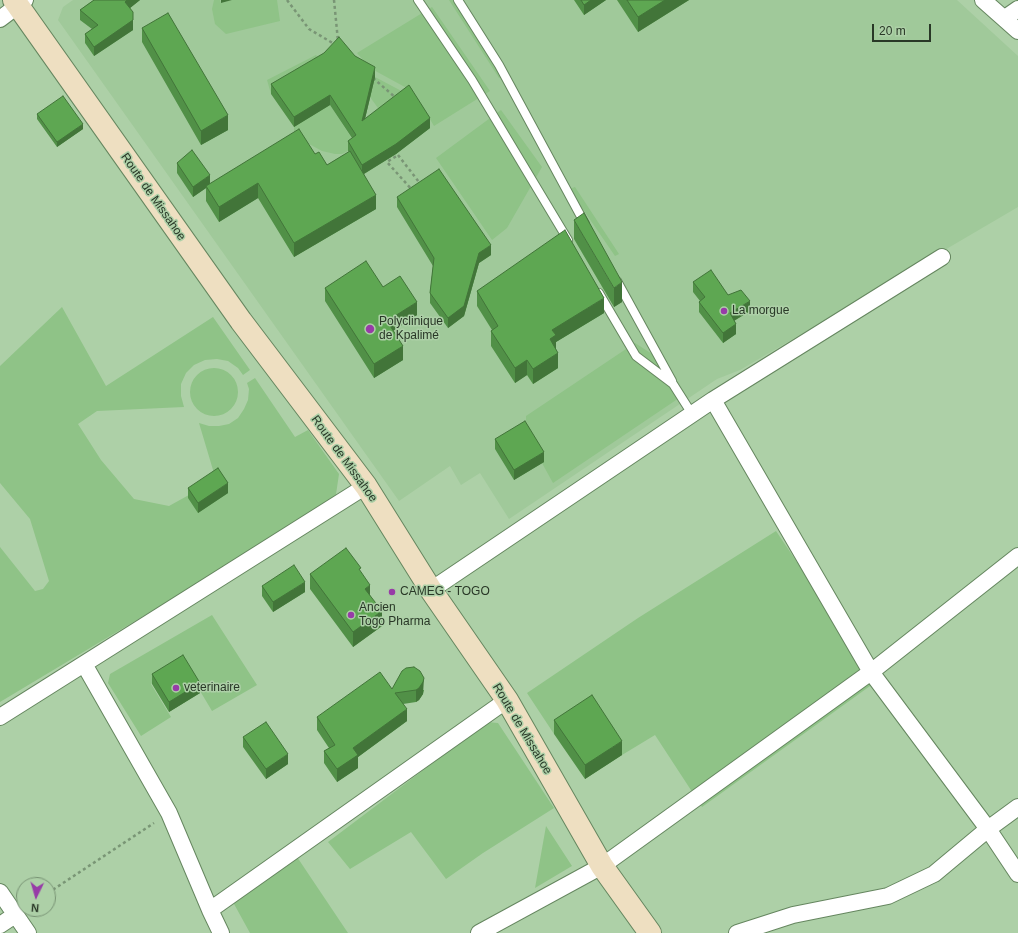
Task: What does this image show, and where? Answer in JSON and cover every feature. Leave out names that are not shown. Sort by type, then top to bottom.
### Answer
[{"type":"main road","name":"Route de Missahoe","points":[[19,2],[241,321],[366,486],[431,590],[507,700],[602,866],[650,933]]},
{"type":"street","points":[[984,0],[1018,31]]},
{"type":"street","points":[[0,19],[19,2]]},
{"type":"street","points":[[1005,18],[1018,9]]},
{"type":"street","points":[[431,590],[712,400],[942,257]]},
{"type":"street","points":[[712,400],[871,672],[988,829],[1018,874]]},
{"type":"street","points":[[0,717],[366,486]]},
{"type":"street","points":[[479,933],[602,866],[871,672],[1018,556]]},
{"type":"street","points":[[84,664],[170,813],[221,933]]},
{"type":"street","points":[[210,910],[507,700]]},
{"type":"street","points":[[737,933],[793,915],[888,896],[934,874],[988,829],[1018,807]]},
{"type":"street","points":[[0,892],[28,933]]},
{"type":"street","points":[[0,925],[15,915]]},
{"type":"lane","points":[[418,0],[472,80],[572,248]]},
{"type":"lane","points":[[458,0],[498,65],[590,231]]},
{"type":"lane","points":[[612,273],[673,384],[692,414]]},
{"type":"lane","points":[[596,288],[636,356],[673,384]]},
{"type":"path","points":[[287,0],[309,29],[339,47],[334,0]]},
{"type":"path","points":[[373,77],[400,103]]},
{"type":"path","points":[[398,155],[422,186],[413,191],[387,162],[398,155]]},
{"type":"path","points":[[56,888],[170,813]]},
{"type":"shaded area","points":[[73,0],[957,0],[1018,56],[1018,207],[740,370],[717,379],[509,519],[480,473],[461,485],[450,466],[399,501],[58,20],[63,7]]},
{"type":"shaded area","points":[[214,0],[220,0],[221,3],[232,0],[277,0],[280,21],[226,34],[215,24],[212,9]]},
{"type":"shaded area","points":[[449,0],[455,0],[504,76],[499,78]]},
{"type":"shaded area","points":[[432,7],[490,91],[434,126],[414,92],[370,68],[357,53]]},
{"type":"shaded area","points":[[316,55],[324,63],[271,94],[267,80]]},
{"type":"shaded area","points":[[375,77],[409,95],[383,115],[370,97]]},
{"type":"shaded area","points":[[330,105],[356,145],[342,154],[322,151],[296,136],[294,132],[294,127]]},
{"type":"shaded area","points":[[501,110],[542,167],[507,228],[492,240],[436,158]]},
{"type":"shaded area","points":[[575,187],[619,254],[615,256],[569,189]]},
{"type":"shaded area","points":[[62,307],[106,386],[213,317],[250,370],[243,375],[238,368],[228,361],[217,359],[205,360],[194,365],[186,373],[181,384],[181,396],[184,407],[97,411],[78,424],[101,460],[134,499],[169,506],[216,480],[199,423],[209,426],[219,426],[229,424],[238,418],[248,400],[249,389],[247,383],[255,378],[295,437],[308,430],[339,474],[335,501],[0,702],[0,547],[35,591],[43,589],[49,581],[30,519],[0,483],[0,366]]},
{"type":"shaded area","points":[[635,343],[666,363],[685,394],[553,483],[526,434],[526,416]]},
{"type":"shaded area","points":[[214,368],[223,370],[231,375],[236,383],[238,392],[236,401],[231,409],[223,414],[214,416],[205,414],[197,409],[192,401],[190,392],[192,383],[197,375],[205,370]]},
{"type":"shaded area","points":[[776,531],[877,681],[702,807],[655,735],[622,755],[592,709],[554,734],[527,693],[638,618]]},
{"type":"shaded area","points":[[212,615],[257,685],[212,711],[184,664],[151,684],[171,717],[141,736],[108,683],[110,674]]},
{"type":"shaded area","points":[[487,722],[498,723],[554,808],[483,853],[446,879],[411,832],[350,869],[328,842]]},
{"type":"shaded area","points":[[546,826],[572,866],[535,888]]},
{"type":"shaded area","points":[[293,851],[348,933],[250,933],[228,893]]},
{"type":"building","points":[[94,0],[127,0],[125,2],[133,12],[133,20],[94,47],[85,34],[98,25],[80,10]]},
{"type":"building","points":[[581,0],[591,0],[584,5]]},
{"type":"building","points":[[627,0],[665,0],[638,17]]},
{"type":"building","points":[[168,13],[228,115],[201,131],[142,28]]},
{"type":"building","points":[[339,37],[355,56],[375,67],[362,121],[409,85],[430,118],[396,144],[362,165],[348,141],[356,135],[330,95],[294,117],[271,84],[324,53]]},
{"type":"building","points":[[63,96],[83,124],[57,142],[37,114]]},
{"type":"building","points":[[299,129],[315,154],[319,152],[327,165],[350,151],[376,195],[294,243],[258,183],[219,207],[206,186]]},
{"type":"building","points":[[192,150],[210,175],[193,187],[177,163]]},
{"type":"building","points":[[439,169],[491,245],[479,253],[464,306],[448,318],[430,293],[434,258],[397,197]]},
{"type":"building","points":[[584,213],[622,282],[614,288],[574,220]]},
{"type":"building","points":[[565,230],[604,298],[552,330],[556,335],[550,339],[558,353],[533,369],[527,360],[515,368],[491,331],[498,326],[477,291]]},
{"type":"building","points":[[366,261],[383,287],[400,276],[417,302],[387,321],[403,346],[374,364],[325,288]]},
{"type":"building","name":"La morgue","points":[[711,270],[728,295],[741,290],[750,301],[730,313],[736,324],[723,333],[699,302],[705,297],[693,282]]},
{"type":"building","points":[[525,421],[544,452],[514,470],[495,439]]},
{"type":"building","points":[[218,468],[228,483],[198,503],[188,488]]},
{"type":"building","name":"Ancien Togo Pharma","points":[[346,548],[361,568],[359,569],[370,585],[365,589],[382,611],[353,632],[310,574]]},
{"type":"building","points":[[294,565],[305,582],[273,602],[262,586]]},
{"type":"building","name":"veterinaire","points":[[183,655],[200,683],[169,702],[152,674]]},
{"type":"building","points":[[414,667],[420,671],[424,678],[419,688],[416,690],[395,693],[407,709],[353,748],[358,755],[337,769],[324,751],[335,745],[317,717],[380,672],[392,689],[402,671],[406,668]]},
{"type":"building","points":[[592,695],[622,741],[585,765],[554,720]]},
{"type":"building","points":[[266,722],[288,754],[266,769],[243,737]]},
{"type":"place","name":"La morgue","points":[[724,311]]},
{"type":"place","name":"Polyclinique de Kpalimé","points":[[370,329]]},
{"type":"place","name":"CAMEG - TOGO","points":[[392,592]]},
{"type":"place","name":"Ancien Togo Pharma","points":[[351,615]]},
{"type":"place","name":"veterinaire","points":[[176,688]]}]
